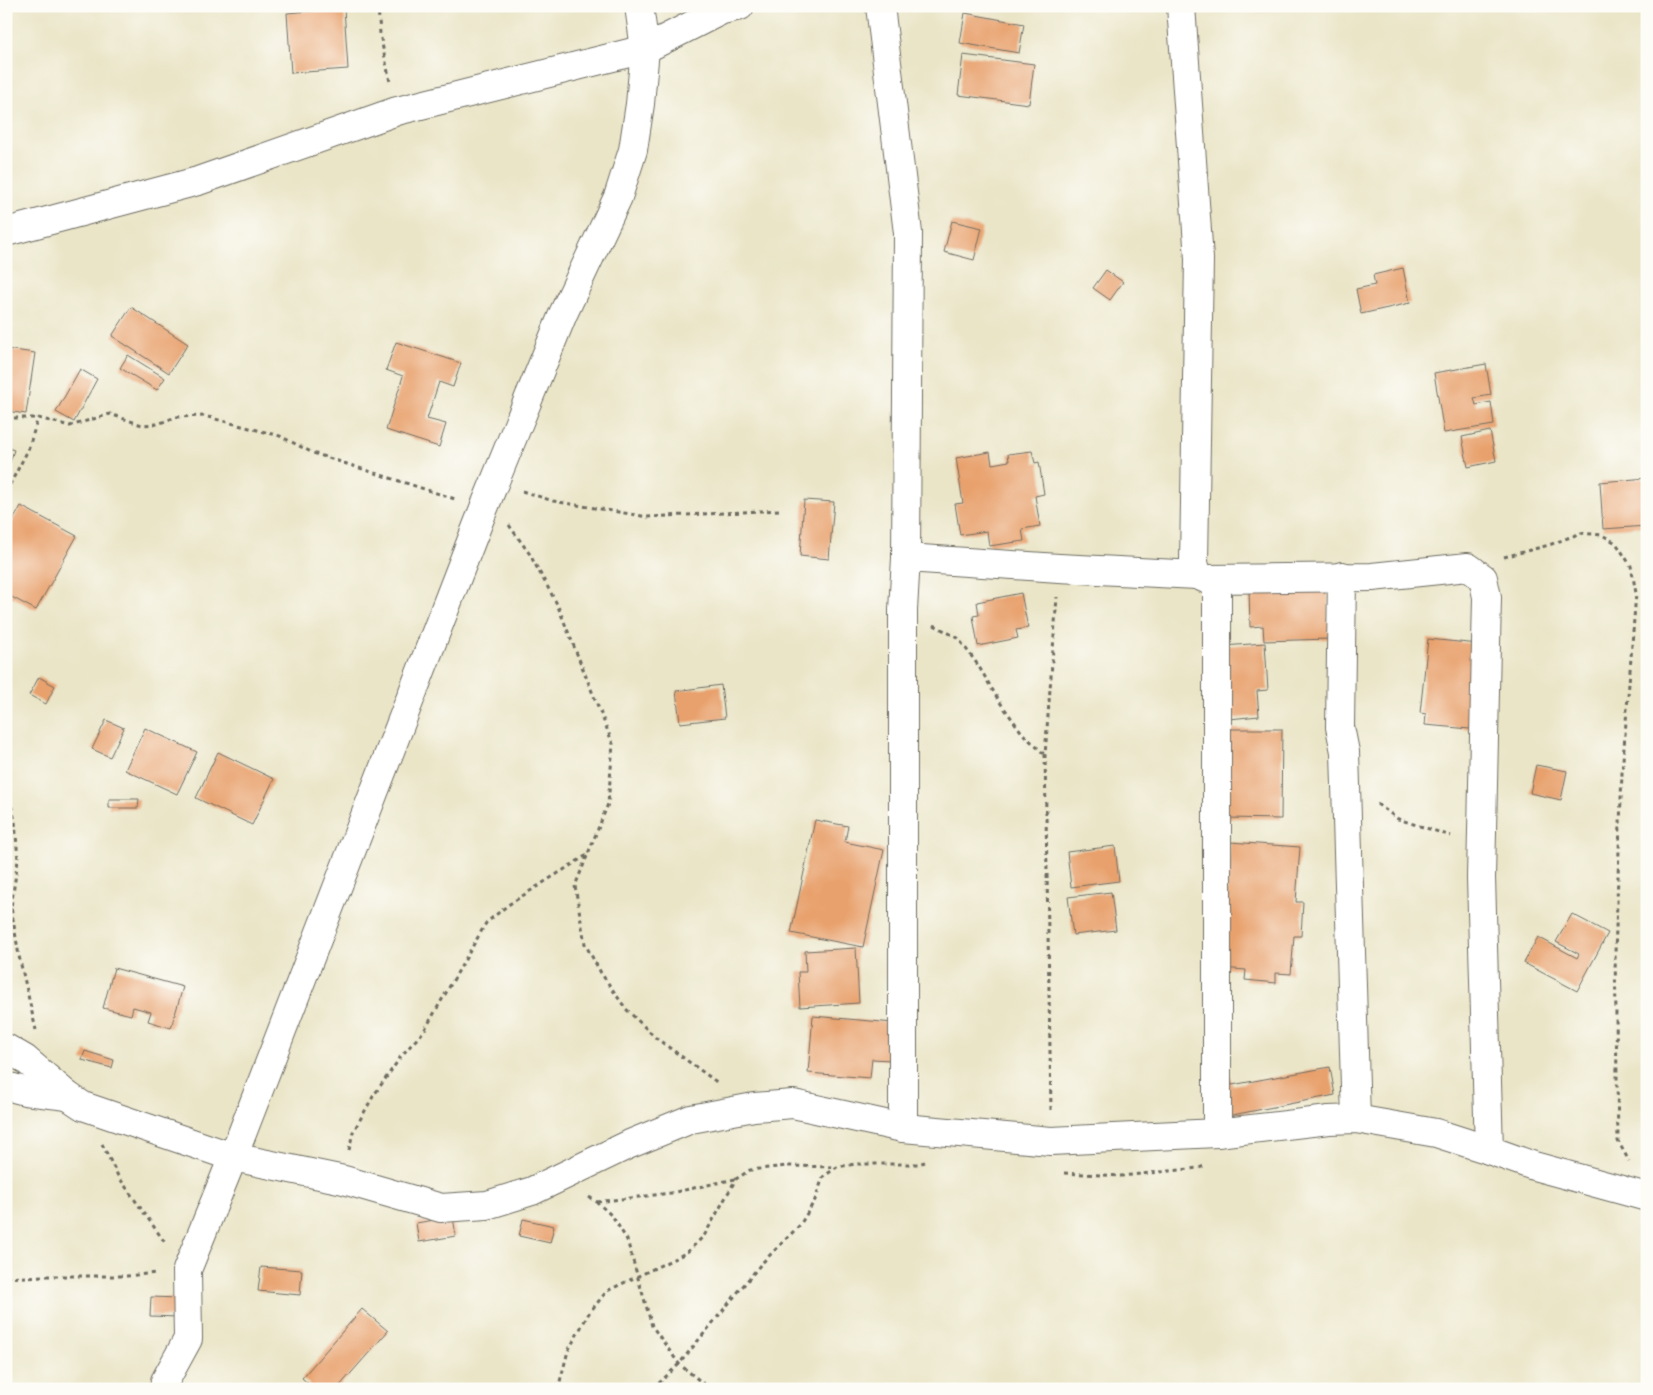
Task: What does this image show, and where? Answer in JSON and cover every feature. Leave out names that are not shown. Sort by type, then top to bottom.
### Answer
[{"type":"street","points":[[164,1389],[165,1381],[188,1339],[187,1270],[563,314],[618,197],[633,150],[640,104],[645,49],[639,6]]},
{"type":"street","points":[[6,232],[198,181],[397,111],[645,49],[722,10],[740,6]]},
{"type":"street","points":[[880,6],[908,233],[902,1128]]},
{"type":"street","points":[[1181,6],[1190,107],[1199,259],[1194,562],[1207,577],[1217,1133]]},
{"type":"street","points":[[906,558],[1207,577],[1372,577],[1468,567],[1483,578],[1487,598],[1481,863],[1489,1150]]},
{"type":"street","points":[[1342,576],[1340,727],[1345,752],[1356,1119]]},
{"type":"street","points":[[6,1048],[25,1059],[76,1102]]},
{"type":"street","points":[[6,1086],[76,1102],[233,1157],[344,1180],[441,1208],[486,1204],[532,1191],[630,1144],[692,1119],[754,1107],[793,1104],[902,1128],[1051,1141],[1217,1133],[1329,1120],[1356,1119],[1436,1133],[1534,1166],[1647,1197]]},
{"type":"path","points":[[378,6],[380,34],[397,111]]},
{"type":"path","points":[[6,418],[38,418],[70,426],[110,414],[142,424],[157,424],[176,417],[204,416],[280,436],[313,453],[490,496],[554,501],[648,517],[780,510]]},
{"type":"path","points":[[6,492],[28,450],[38,418]]},
{"type":"path","points":[[490,496],[529,553],[557,604],[613,744],[608,804],[575,886],[585,944],[601,974],[626,1009],[656,1038],[754,1107]]},
{"type":"path","points":[[1468,567],[1549,545],[1581,533],[1602,535],[1616,543],[1631,566],[1636,593],[1622,773],[1615,953],[1618,1141],[1632,1166]]},
{"type":"path","points":[[1051,1141],[1045,755],[1059,568]]},
{"type":"path","points":[[904,610],[958,638],[1023,734],[1045,755]]},
{"type":"path","points":[[6,783],[15,821],[18,860],[11,907],[19,956],[37,1033]]},
{"type":"path","points":[[1370,799],[1398,819],[1451,836],[1481,863]]},
{"type":"path","points":[[344,1180],[353,1132],[374,1094],[402,1055],[424,1031],[486,923],[508,905],[588,854]]},
{"type":"path","points":[[6,916],[11,907]]},
{"type":"path","points":[[76,1102],[118,1176],[156,1233],[187,1270]]},
{"type":"path","points":[[598,1202],[671,1193],[736,1179],[750,1170],[787,1166],[837,1167],[854,1164],[918,1164],[933,1160]]},
{"type":"path","points":[[1058,1173],[1121,1176],[1199,1168],[1208,1165]]},
{"type":"path","points":[[653,1389],[679,1364],[755,1271],[800,1225],[815,1200],[823,1177],[837,1167]]},
{"type":"path","points":[[558,1389],[568,1351],[589,1313],[606,1291],[686,1253],[704,1236],[736,1179]]},
{"type":"path","points":[[581,1193],[598,1202],[613,1216],[628,1240],[652,1326],[679,1364],[710,1389]]},
{"type":"path","points":[[6,1278],[127,1276],[187,1270]]},
{"type":"building","points":[[344,8],[348,69],[291,73],[287,13]]},
{"type":"building","points":[[965,13],[1024,24],[1019,53],[960,43]]},
{"type":"building","points":[[963,55],[1034,64],[1029,104],[958,95]]},
{"type":"building","points":[[952,221],[982,228],[974,260],[944,252]]},
{"type":"building","points":[[1403,268],[1410,303],[1361,314],[1356,289],[1375,285],[1373,275]]},
{"type":"building","points":[[1106,270],[1123,282],[1110,300],[1093,288]]},
{"type":"building","points":[[131,307],[188,344],[169,373],[112,336]]},
{"type":"building","points":[[396,342],[461,363],[453,387],[439,382],[427,419],[446,424],[439,447],[386,430],[403,376],[386,370]]},
{"type":"building","points":[[6,349],[35,353],[26,414],[6,411]]},
{"type":"building","points":[[128,355],[165,378],[157,390],[120,368]]},
{"type":"building","points":[[1486,364],[1491,395],[1474,398],[1476,405],[1491,402],[1494,425],[1444,433],[1434,373]]},
{"type":"building","points":[[80,369],[97,379],[74,422],[56,412]]},
{"type":"building","points":[[1490,431],[1496,461],[1468,467],[1462,437]]},
{"type":"building","points":[[6,447],[14,450],[7,471],[6,471]]},
{"type":"building","points":[[1032,451],[1035,463],[1039,462],[1044,494],[1035,496],[1040,526],[1022,529],[1024,541],[989,546],[987,531],[960,535],[955,504],[963,503],[956,458],[990,452],[992,464],[1009,461],[1008,454]]},
{"type":"building","points":[[1647,478],[1647,526],[1603,529],[1600,482]]},
{"type":"building","points":[[804,500],[834,502],[829,559],[800,556]]},
{"type":"building","points":[[21,506],[77,536],[36,610],[6,594],[6,533]]},
{"type":"building","points":[[1328,587],[1329,639],[1264,641],[1263,626],[1250,627],[1249,588]]},
{"type":"building","points":[[1021,593],[1028,628],[1016,630],[1018,638],[978,646],[973,616],[979,615],[977,602]]},
{"type":"building","points":[[1428,639],[1479,644],[1470,729],[1425,725],[1426,714],[1420,713]]},
{"type":"building","points":[[1265,643],[1268,690],[1257,691],[1259,716],[1229,719],[1223,646]]},
{"type":"building","points":[[39,677],[55,686],[46,704],[29,695]]},
{"type":"building","points":[[721,685],[725,718],[680,723],[676,691]]},
{"type":"building","points":[[106,720],[124,728],[110,757],[92,749]]},
{"type":"building","points":[[145,728],[197,752],[177,794],[125,770]]},
{"type":"building","points":[[1228,729],[1282,729],[1281,819],[1227,818]]},
{"type":"building","points":[[218,752],[274,779],[252,825],[196,798]]},
{"type":"building","points":[[1536,765],[1567,771],[1561,800],[1530,793]]},
{"type":"building","points":[[109,799],[139,799],[138,808],[109,808]]},
{"type":"building","points":[[815,820],[848,826],[845,842],[884,850],[863,947],[791,933]]},
{"type":"building","points":[[1230,842],[1300,847],[1296,902],[1303,902],[1301,936],[1294,936],[1291,974],[1276,973],[1276,983],[1245,980],[1246,970],[1221,968]]},
{"type":"building","points":[[1115,846],[1119,881],[1071,887],[1067,852]]},
{"type":"building","points":[[1111,892],[1116,930],[1073,935],[1068,897]]},
{"type":"building","points":[[1572,914],[1608,933],[1577,991],[1524,963],[1538,937],[1577,958],[1579,954],[1556,942]]},
{"type":"building","points":[[856,948],[859,1003],[800,1007],[798,972],[806,972],[805,951]]},
{"type":"building","points":[[114,968],[183,987],[171,1028],[148,1021],[151,1012],[133,1007],[131,1015],[103,1008]]},
{"type":"building","points":[[813,1016],[894,1023],[891,1060],[872,1059],[870,1078],[808,1073]]},
{"type":"building","points":[[85,1051],[114,1060],[112,1068],[82,1060]]},
{"type":"building","points":[[1330,1067],[1335,1095],[1217,1118],[1230,1074],[1232,1085]]},
{"type":"building","points":[[453,1217],[456,1236],[419,1242],[416,1223]]},
{"type":"building","points":[[523,1219],[554,1226],[550,1243],[519,1236]]},
{"type":"building","points":[[261,1267],[302,1270],[300,1295],[258,1291]]},
{"type":"building","points":[[151,1297],[179,1298],[178,1317],[150,1316]]},
{"type":"building","points":[[362,1309],[388,1331],[337,1389],[314,1389],[302,1378]]}]
